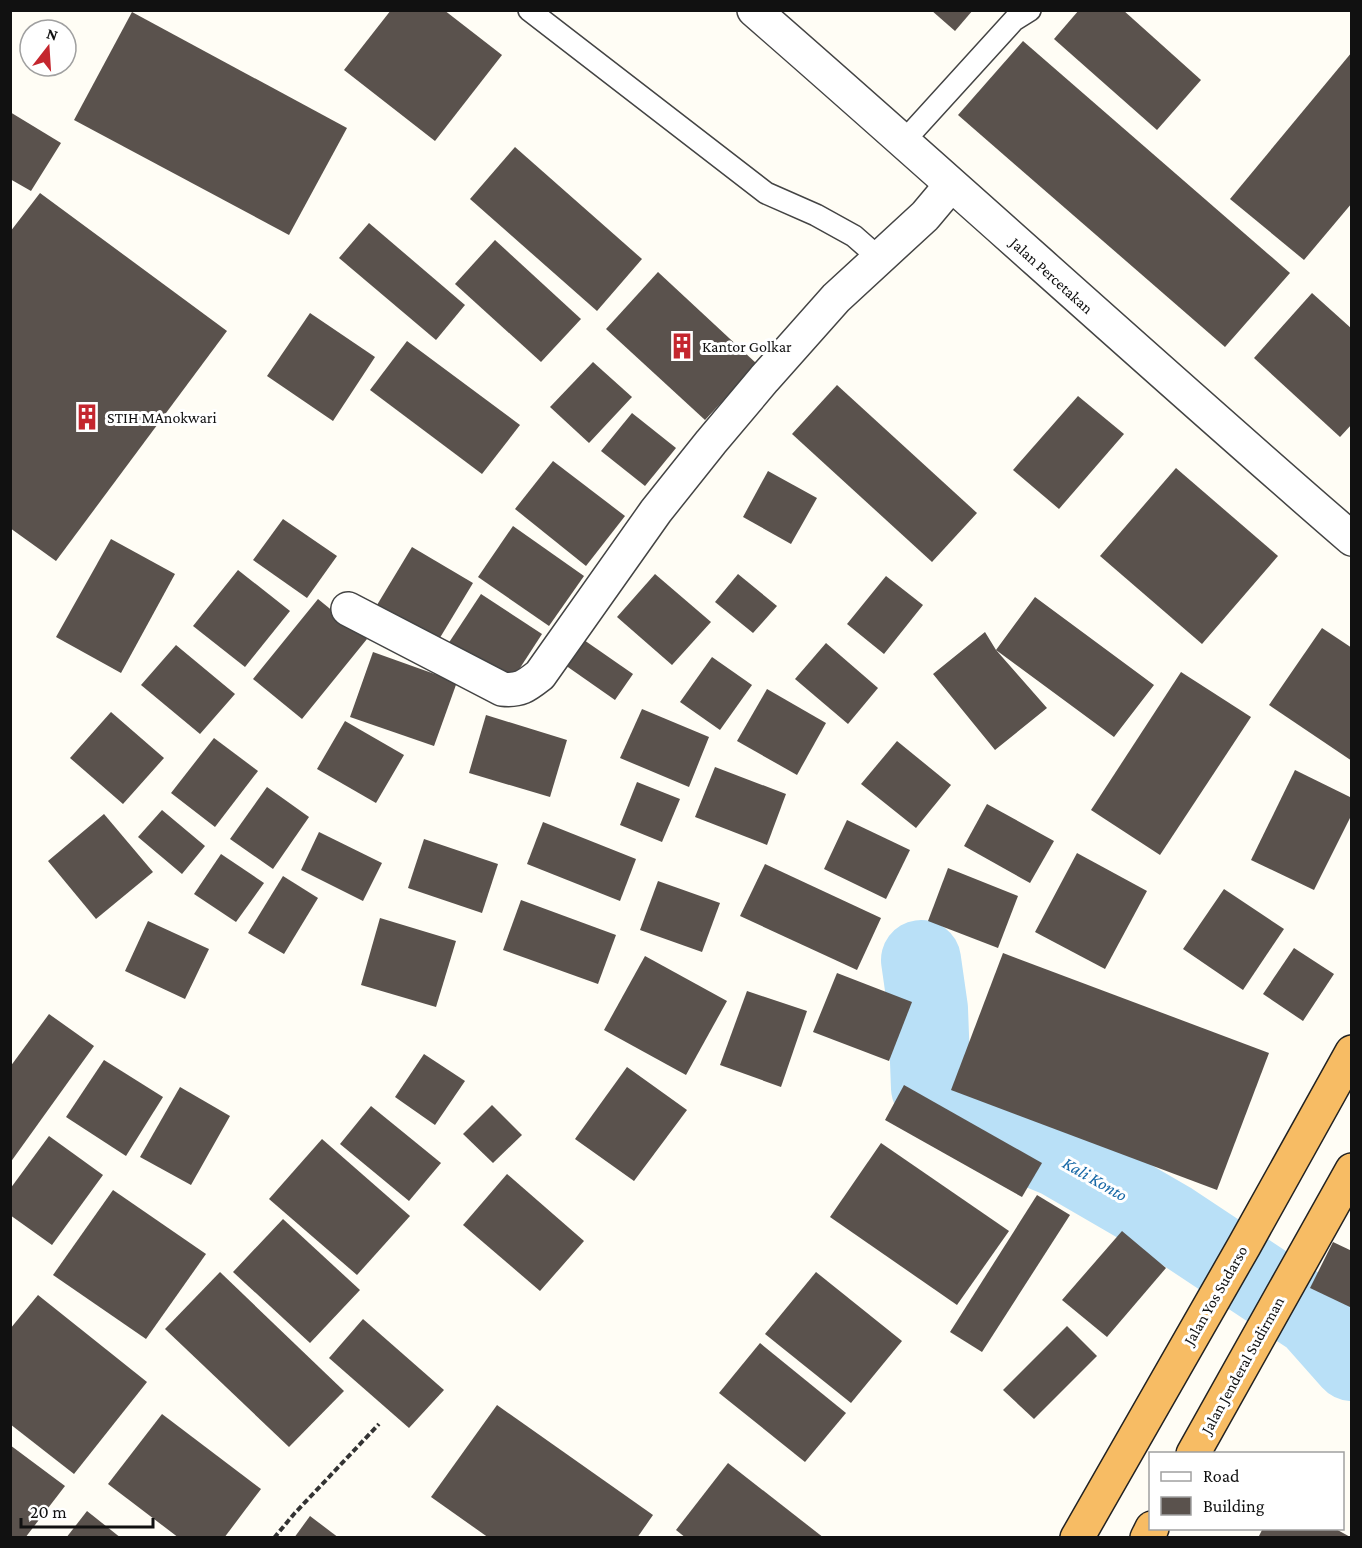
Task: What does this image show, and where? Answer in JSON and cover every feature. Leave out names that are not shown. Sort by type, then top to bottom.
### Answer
[{"type":"highway","name":"Jalan Yos Sudarso","points":[[1077,1538],[1352,1052]]},
{"type":"highway","name":"Jalan Jenderal Sudirman","points":[[1194,1452],[1352,1170]]},
{"type":"street","name":"Jalan Percetakan","points":[[754,10],[904,141],[1228,432],[1352,539]]},
{"type":"street","points":[[348,609],[502,689],[512,690],[526,687],[540,675],[656,511],[764,379],[836,298],[925,216],[951,185]]},
{"type":"lane","points":[[529,10],[766,193],[816,215],[854,236],[879,258]]},
{"type":"lane","points":[[904,141],[1014,20],[1030,10]]},
{"type":"path","points":[[274,1538],[379,1424]]},
{"type":"building","points":[[391,10],[444,10],[502,55],[435,141],[344,70]]},
{"type":"building","points":[[931,10],[973,10],[955,31]]},
{"type":"building","points":[[1079,10],[1123,10],[1201,80],[1157,130],[1054,39]]},
{"type":"building","points":[[132,12],[347,128],[289,235],[74,120]]},
{"type":"building","points":[[1023,41],[1290,273],[1225,347],[958,115]]},
{"type":"building","points":[[1352,52],[1352,203],[1304,260],[1230,199]]},
{"type":"building","points":[[10,112],[61,143],[31,191],[10,179]]},
{"type":"building","points":[[515,147],[642,259],[597,311],[470,199]]},
{"type":"building","name":"STIH MAnokwari","points":[[40,193],[227,331],[56,561],[10,528],[10,232]]},
{"type":"building","points":[[369,223],[465,305],[436,340],[339,258]]},
{"type":"building","points":[[495,240],[581,319],[541,362],[455,284]]},
{"type":"building","name":"Kantor Golkar","points":[[658,272],[757,364],[705,420],[606,329]]},
{"type":"building","points":[[1312,293],[1352,329],[1352,424],[1340,437],[1254,358]]},
{"type":"building","points":[[310,313],[375,357],[333,421],[267,376]]},
{"type":"building","points":[[407,341],[520,425],[482,474],[370,390]]},
{"type":"building","points":[[593,362],[632,397],[589,443],[550,407]]},
{"type":"building","points":[[837,385],[977,513],[932,562],[792,434]]},
{"type":"building","points":[[1078,396],[1124,434],[1059,509],[1013,470]]},
{"type":"building","points":[[632,413],[676,448],[645,486],[601,451]]},
{"type":"building","points":[[553,461],[625,516],[586,566],[515,509]]},
{"type":"building","points":[[1176,468],[1278,556],[1202,644],[1100,556]]},
{"type":"building","points":[[768,471],[817,498],[791,544],[743,517]]},
{"type":"building","points":[[283,519],[337,556],[307,598],[253,560]]},
{"type":"building","points":[[513,526],[584,576],[549,626],[478,577]]},
{"type":"building","points":[[111,539],[175,574],[121,673],[56,637]]},
{"type":"building","points":[[412,547],[473,583],[438,641],[377,605]]},
{"type":"building","points":[[238,570],[290,611],[245,667],[193,626]]},
{"type":"building","points":[[655,574],[711,622],[672,665],[617,617]]},
{"type":"building","points":[[738,574],[777,606],[753,633],[715,602]]},
{"type":"building","points":[[886,576],[923,605],[884,654],[847,624]]},
{"type":"building","points":[[481,594],[542,634],[509,685],[448,644]]},
{"type":"building","points":[[1035,597],[1154,685],[1114,737],[996,650]]},
{"type":"building","points":[[318,599],[367,639],[302,719],[253,679]]},
{"type":"building","points":[[1322,628],[1352,648],[1352,761],[1269,705]]},
{"type":"building","points":[[985,632],[996,650],[1047,708],[995,750],[933,674]]},
{"type":"building","points":[[584,640],[633,674],[615,700],[565,665]]},
{"type":"building","points":[[826,643],[878,688],[848,724],[795,679]]},
{"type":"building","points":[[176,645],[235,694],[200,734],[141,685]]},
{"type":"building","points":[[373,652],[457,682],[434,746],[350,717]]},
{"type":"building","points":[[712,657],[752,685],[720,730],[680,702]]},
{"type":"building","points":[[1181,672],[1251,717],[1160,855],[1091,810]]},
{"type":"building","points":[[767,689],[826,723],[797,775],[737,741]]},
{"type":"building","points":[[642,709],[709,737],[689,787],[620,758]]},
{"type":"building","points":[[111,712],[164,758],[123,804],[70,758]]},
{"type":"building","points":[[486,715],[567,740],[550,797],[469,773]]},
{"type":"building","points":[[345,721],[404,755],[376,803],[317,769]]},
{"type":"building","points":[[214,738],[258,771],[215,827],[171,793]]},
{"type":"building","points":[[897,741],[951,785],[916,828],[861,784]]},
{"type":"building","points":[[715,767],[786,794],[767,845],[695,817]]},
{"type":"building","points":[[1295,770],[1352,798],[1352,814],[1314,890],[1251,860]]},
{"type":"building","points":[[637,782],[680,799],[662,842],[620,825]]},
{"type":"building","points":[[267,787],[309,817],[273,869],[230,839]]},
{"type":"building","points":[[987,804],[1054,841],[1030,883],[964,846]]},
{"type":"building","points":[[162,810],[205,846],[182,874],[138,837]]},
{"type":"building","points":[[104,814],[153,872],[96,919],[48,861]]},
{"type":"building","points":[[847,820],[910,850],[886,899],[824,869]]},
{"type":"building","points":[[543,822],[636,859],[620,901],[527,864]]},
{"type":"building","points":[[319,832],[382,863],[363,901],[301,870]]},
{"type":"building","points":[[424,839],[498,864],[482,913],[408,888]]},
{"type":"building","points":[[1077,853],[1147,891],[1105,969],[1035,932]]},
{"type":"building","points":[[221,854],[264,883],[236,922],[194,894]]},
{"type":"building","points":[[765,864],[881,918],[857,970],[740,916]]},
{"type":"building","points":[[948,868],[1018,896],[998,948],[928,921]]},
{"type":"building","points":[[283,876],[318,898],[284,954],[248,933]]},
{"type":"building","points":[[658,881],[720,903],[702,952],[640,930]]},
{"type":"building","points":[[1224,889],[1284,929],[1243,990],[1183,949]]},
{"type":"building","points":[[521,900],[616,935],[598,984],[503,950]]},
{"type":"building","points":[[380,918],[456,941],[436,1007],[361,985]]},
{"type":"building","points":[[148,921],[209,949],[185,999],[125,971]]},
{"type":"building","points":[[1294,948],[1334,974],[1303,1021],[1263,994]]},
{"type":"building","points":[[1003,953],[1269,1053],[1217,1190],[951,1090]]},
{"type":"building","points":[[645,956],[727,1001],[686,1075],[604,1030]]},
{"type":"building","points":[[837,973],[912,1002],[889,1061],[813,1032]]},
{"type":"building","points":[[747,991],[807,1011],[781,1087],[720,1065]]},
{"type":"building","points":[[49,1014],[94,1046],[10,1163],[10,1067]]},
{"type":"building","points":[[424,1054],[465,1081],[435,1125],[395,1097]]},
{"type":"building","points":[[104,1060],[163,1097],[126,1156],[66,1117]]},
{"type":"building","points":[[627,1067],[687,1110],[634,1181],[575,1139]]},
{"type":"building","points":[[904,1085],[1042,1163],[1022,1197],[885,1120]]},
{"type":"building","points":[[180,1087],[230,1116],[191,1185],[140,1157]]},
{"type":"building","points":[[492,1105],[522,1135],[493,1163],[463,1134]]},
{"type":"building","points":[[371,1106],[441,1163],[409,1201],[340,1144]]},
{"type":"building","points":[[49,1136],[103,1175],[52,1245],[10,1215],[10,1189]]},
{"type":"building","points":[[322,1139],[410,1216],[357,1275],[269,1199]]},
{"type":"building","points":[[881,1143],[1009,1231],[957,1305],[830,1217]]},
{"type":"building","points":[[507,1174],[584,1241],[540,1291],[463,1225]]},
{"type":"building","points":[[113,1190],[206,1254],[146,1339],[53,1275]]},
{"type":"building","points":[[1037,1195],[1070,1215],[982,1352],[950,1332]]},
{"type":"building","points":[[283,1219],[360,1290],[310,1343],[233,1272]]},
{"type":"building","points":[[1122,1231],[1166,1268],[1107,1337],[1062,1300]]},
{"type":"building","points":[[1333,1242],[1352,1251],[1352,1308],[1310,1288]]},
{"type":"building","points":[[220,1272],[344,1391],[289,1447],[165,1329]]},
{"type":"building","points":[[816,1272],[902,1341],[851,1403],[765,1334]]},
{"type":"building","points":[[38,1295],[147,1382],[74,1474],[10,1424],[10,1329]]},
{"type":"building","points":[[363,1319],[444,1390],[409,1428],[329,1358]]},
{"type":"building","points":[[1067,1326],[1097,1356],[1034,1419],[1003,1390]]},
{"type":"building","points":[[760,1343],[846,1413],[805,1462],[719,1393]]},
{"type":"building","points":[[497,1405],[653,1515],[637,1538],[489,1538],[431,1497]]},
{"type":"building","points":[[162,1414],[261,1489],[224,1538],[179,1538],[108,1484]]},
{"type":"building","points":[[10,1445],[65,1486],[25,1538],[10,1538]]},
{"type":"building","points":[[728,1463],[824,1538],[686,1538],[676,1530]]},
{"type":"building","points":[[87,1511],[121,1538],[66,1538]]},
{"type":"building","points":[[310,1516],[339,1538],[294,1538]]},
{"type":"building","points":[[1262,1530],[1338,1530],[1352,1538],[1258,1538]]},
{"type":"waterway","name":"Kali Konto","points":[[921,960],[928,1009],[931,1088],[1017,1140],[1058,1157],[1170,1222],[1313,1317],[1352,1361]]},
{"type":"place","name":"Kantor Golkar","points":[[682,346]]},
{"type":"place","name":"STIH MAnokwari","points":[[87,417]]}]
